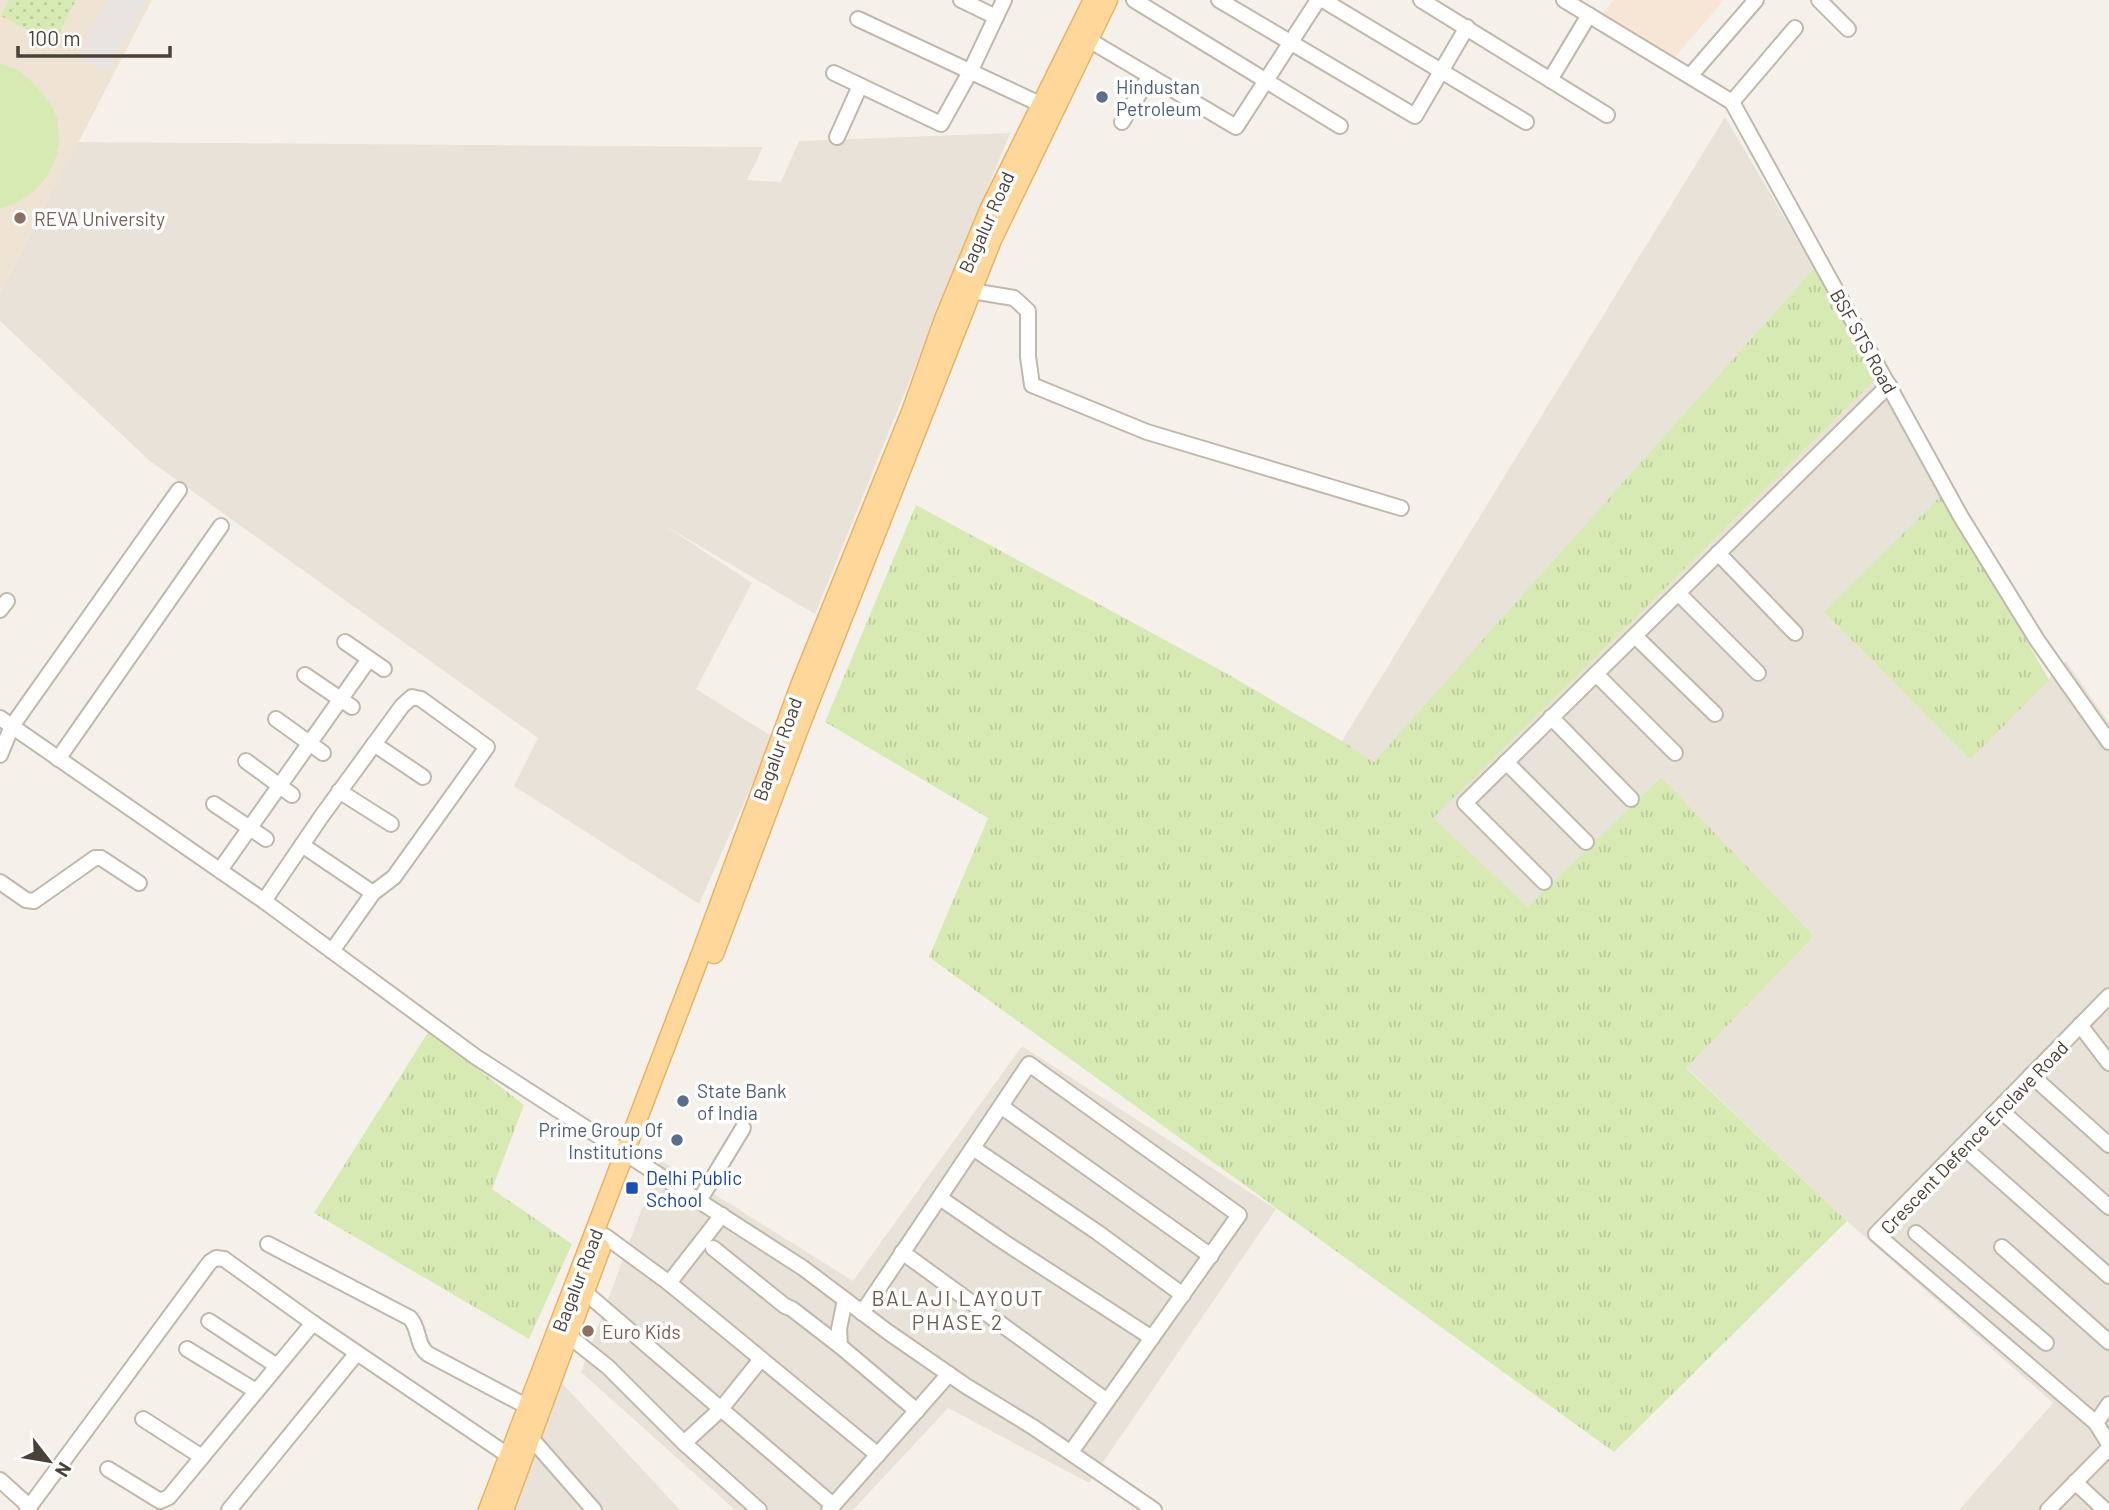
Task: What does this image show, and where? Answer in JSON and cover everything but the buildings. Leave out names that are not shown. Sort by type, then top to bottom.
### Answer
[{"type":"main road","name":"Bagalur Road","points":[[504,1510],[524,1435],[527,1408],[761,833],[782,753],[949,307],[989,211],[1093,0]]},
{"type":"main road","name":"Bagalur Road","points":[[782,753],[992,240],[1108,0]]},
{"type":"main road","name":"Bagalur Road","points":[[488,1510],[509,1457],[524,1435],[569,1336],[586,1293],[630,1157]]},
{"type":"street","points":[[961,0],[996,17]]},
{"type":"street","points":[[834,73],[941,124],[971,72],[1004,0]]},
{"type":"street","points":[[1134,0],[1339,126]]},
{"type":"street","points":[[1219,0],[1415,116],[1467,27]]},
{"type":"street","points":[[1089,40],[1236,127],[1320,0],[1526,122]]},
{"type":"street","points":[[1422,0],[1607,114]]},
{"type":"street","points":[[1690,76],[1756,0]]},
{"type":"street","points":[[1819,0],[1848,29]]},
{"type":"street","points":[[1550,79],[1578,6]]},
{"type":"street","name":"BSF STS Road","points":[[1578,6],[1732,102],[1961,517],[2036,640],[2109,742]]},
{"type":"street","points":[[858,19],[1042,105]]},
{"type":"street","points":[[1732,102],[1795,28]]},
{"type":"street","points":[[1122,122],[1150,76]]},
{"type":"street","points":[[837,137],[860,86]]},
{"type":"street","points":[[972,290],[1014,298],[1028,311],[1028,357],[1032,385],[1147,432],[1401,508]]},
{"type":"street","points":[[1544,882],[1465,803],[1889,385]]},
{"type":"street","points":[[0,755],[6,722],[179,490]]},
{"type":"street","points":[[58,759],[221,526]]},
{"type":"street","points":[[1718,553],[1795,633]]},
{"type":"street","points":[[1678,593],[1758,673]]},
{"type":"street","points":[[1634,636],[1715,714]]},
{"type":"street","points":[[345,642],[384,669]]},
{"type":"street","points":[[220,870],[309,743],[346,703],[369,659]]},
{"type":"street","points":[[1596,674],[1675,753]]},
{"type":"street","points":[[305,675],[346,703]]},
{"type":"street","points":[[264,901],[339,791],[402,706],[412,697],[421,699],[487,747],[394,877],[373,893],[332,951]]},
{"type":"street","points":[[1551,717],[1631,799]]},
{"type":"street","points":[[276,719],[323,753]]},
{"type":"street","points":[[6,722],[264,901],[477,1057],[803,1268],[949,1374],[1071,1452],[1151,1509]]},
{"type":"street","points":[[374,744],[423,777]]},
{"type":"street","points":[[246,761],[292,794]]},
{"type":"street","points":[[1506,762],[1586,842]]},
{"type":"street","points":[[339,791],[391,824]]},
{"type":"street","points":[[214,804],[267,839]]},
{"type":"street","points":[[302,845],[373,893]]},
{"type":"street","points":[[0,882],[26,900],[34,901],[95,858],[139,883]]},
{"type":"street","name":"Crescent Defence Enclave Road","points":[[2109,996],[1876,1234],[2096,1423],[2109,1446]]},
{"type":"street","points":[[2080,1025],[2109,1063]]},
{"type":"street","points":[[862,1313],[1029,1064],[1239,1215],[1071,1452]]},
{"type":"street","points":[[2031,1075],[2109,1145]]},
{"type":"street","points":[[1002,1107],[1211,1256]]},
{"type":"street","points":[[1998,1109],[2109,1207]]},
{"type":"street","points":[[699,1201],[743,1128]]},
{"type":"street","points":[[1962,1146],[2109,1276]]},
{"type":"street","points":[[973,1148],[1097,1232],[1182,1295]]},
{"type":"street","points":[[940,1198],[1152,1338]]},
{"type":"street","points":[[669,1283],[722,1215]]},
{"type":"street","points":[[1916,1233],[2046,1343]]},
{"type":"street","points":[[605,1237],[669,1283],[878,1455]]},
{"type":"street","points":[[268,1244],[410,1318],[415,1324],[422,1350],[527,1408]]},
{"type":"street","points":[[2002,1247],[2109,1342]]},
{"type":"street","points":[[713,1248],[840,1346],[917,1410]]},
{"type":"street","points":[[902,1252],[1107,1401]]},
{"type":"street","points":[[0,1480],[29,1508],[210,1262],[216,1258],[224,1259],[509,1457]]},
{"type":"street","points":[[586,1293],[831,1508],[949,1374]]},
{"type":"street","points":[[1970,1314],[1987,1293]]},
{"type":"street","points":[[840,1346],[839,1329],[845,1300]]},
{"type":"street","points":[[209,1321],[277,1366]]},
{"type":"street","points":[[108,1469],[160,1501],[169,1497],[313,1323]]},
{"type":"street","points":[[569,1336],[608,1367],[684,1443],[759,1510]]},
{"type":"street","points":[[187,1349],[256,1391]]},
{"type":"street","points":[[229,1510],[356,1353]]},
{"type":"street","points":[[684,1443],[721,1409],[761,1359]]},
{"type":"street","points":[[2096,1423],[2109,1404]]},
{"type":"street","points":[[143,1419],[202,1457]]},
{"type":"street","points":[[524,1435],[594,1510]]},
{"type":"street","points":[[2048,1510],[2109,1446]]},
{"type":"street","points":[[2075,1482],[2105,1510]]},
{"type":"shaded area","name":"REVA University","points":[[0,0],[152,0],[0,294]]},
{"type":"shaded area","points":[[109,0],[147,0],[107,73],[77,57]]},
{"type":"shaded area","points":[[1614,0],[1724,0],[1674,58],[1601,16]]},
{"type":"shaded area","points":[[1725,117],[1814,268],[1374,763],[1342,741]]},
{"type":"shaded area","points":[[1010,133],[815,614],[664,525],[752,583],[696,689],[773,737],[699,904],[514,786],[538,738],[150,461],[0,321],[0,294],[78,142],[763,147],[747,180],[781,182],[799,141]]},
{"type":"shaded area","points":[[1877,378],[1943,494],[1825,613],[1970,760],[2066,661],[2109,723],[2109,1510],[1959,1510],[2053,1403],[1847,1221],[1686,1067],[1814,936],[1661,777],[1528,908],[1432,818]]},
{"type":"shaded area","points":[[1022,1046],[1276,1209],[1089,1483],[948,1408],[853,1510],[735,1510],[581,1372],[660,1160],[853,1281]]},
{"type":"shaded area","points":[[562,1383],[680,1510],[513,1510]]},
{"type":"green space","points":[[9,0],[76,0],[54,44],[1,16]]},
{"type":"green space","points":[[0,63],[24,75],[40,90],[55,113],[59,134],[55,160],[43,182],[24,198],[0,209]]},
{"type":"green space","points":[[1814,268],[1877,378],[1433,818],[1528,907],[1661,777],[1814,936],[1686,1068],[1847,1221],[1614,1452],[929,957],[988,818],[825,722],[916,505],[1224,672],[1374,762]]},
{"type":"green space","points":[[1943,494],[2049,680],[1970,760],[1824,612]]},
{"type":"green space","points":[[429,1031],[524,1105],[492,1189],[572,1244],[529,1339],[314,1213]]},
{"type":"place","name":"Hindustan Petroleum","points":[[1102,97]]},
{"type":"place","name":"REVA University","points":[[20,218]]},
{"type":"place","name":"State Bank of India","points":[[683,1101]]},
{"type":"place","name":"Prime Group Of Institutions","points":[[677,1140]]},
{"type":"place","name":"Delhi Public School","points":[[632,1188]]},
{"type":"place","name":"Euro Kids","points":[[588,1331]]},
{"type":"district","name":"BALAJI LAYOUT PHASE 2","points":[[958,1309]]}]
